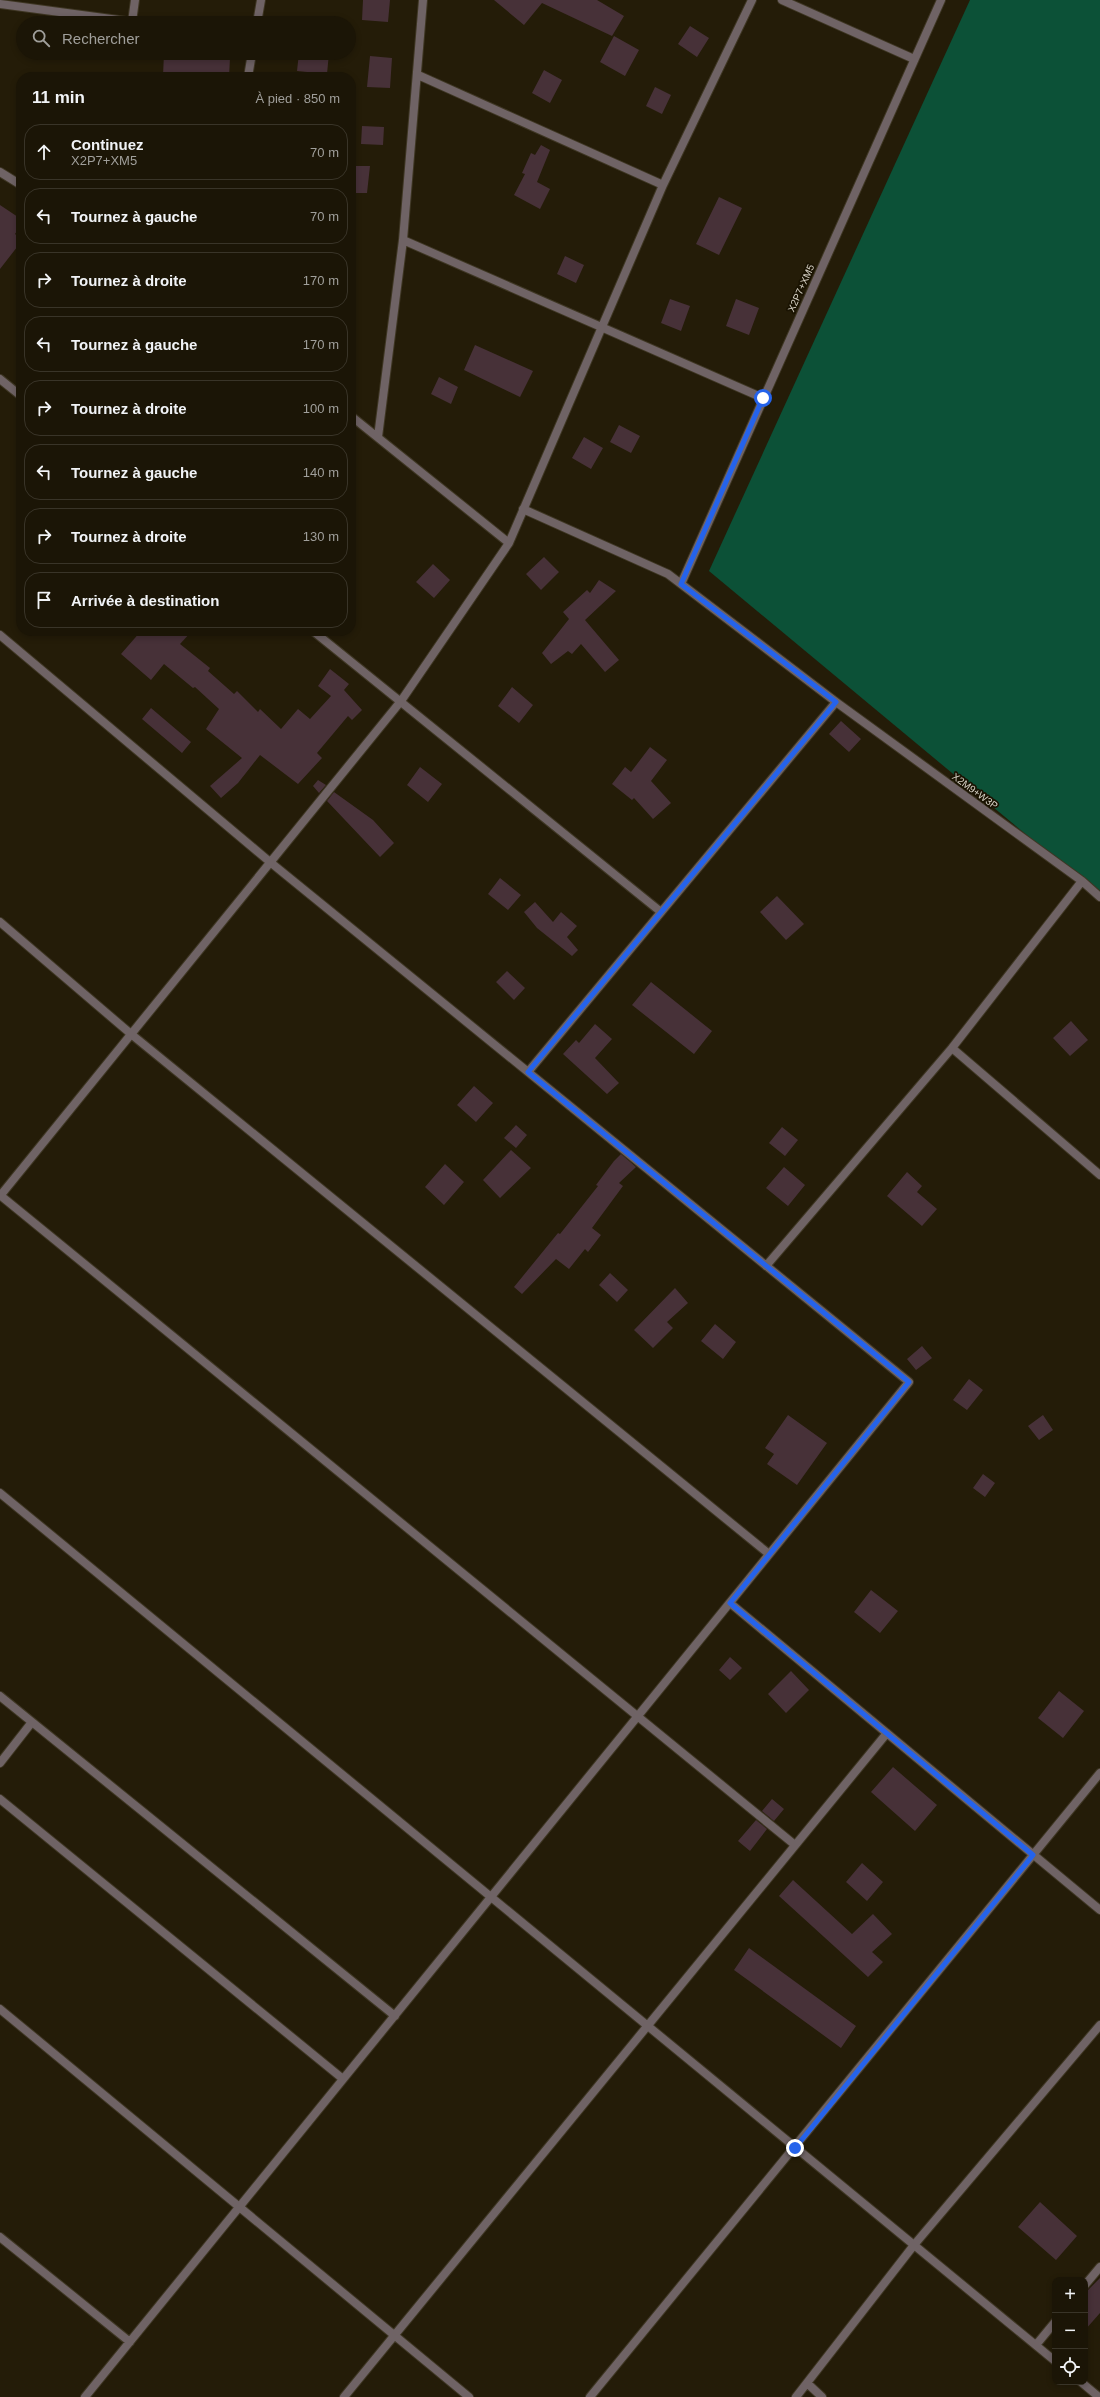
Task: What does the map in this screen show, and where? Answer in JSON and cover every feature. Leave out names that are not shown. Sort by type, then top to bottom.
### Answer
[{"type":"street","points":[[133,16],[135,0]]},
{"type":"street","points":[[258,16],[260,0]]},
{"type":"street","points":[[378,437],[403,240],[418,75],[423,0]]},
{"type":"street","points":[[752,0],[662,185],[509,543],[401,701],[0,1195],[639,1715],[795,1845]]},
{"type":"street","points":[[782,0],[914,59]]},
{"type":"street","name":"X2P7+XM5","points":[[681,584],[941,0]]},
{"type":"street","points":[[0,4],[88,16]]},
{"type":"street","points":[[249,72],[251,60]]},
{"type":"street","points":[[418,75],[662,185]]},
{"type":"street","points":[[0,172],[16,182]]},
{"type":"street","points":[[403,240],[763,398]]},
{"type":"street","points":[[0,379],[16,392]]},
{"type":"street","points":[[356,420],[509,543]]},
{"type":"street","name":"X2M9+W3P","points":[[523,509],[668,574],[836,702],[1082,881],[1100,897]]},
{"type":"street","points":[[0,635],[270,862],[909,1382],[85,2397]]},
{"type":"street","points":[[320,636],[661,912]]},
{"type":"street","points":[[528,1072],[836,702]]},
{"type":"street","points":[[766,1266],[952,1048],[1082,881]]},
{"type":"street","points":[[0,922],[131,1034],[769,1554]]},
{"type":"street","points":[[952,1048],[1100,1175]]},
{"type":"street","points":[[0,1493],[1052,2358]]},
{"type":"street","points":[[730,1603],[1100,1910]]},
{"type":"street","points":[[0,1696],[395,2016]]},
{"type":"street","points":[[0,1763],[32,1722]]},
{"type":"street","points":[[344,2397],[887,1733]]},
{"type":"street","points":[[590,2397],[1100,1773]]},
{"type":"street","points":[[0,1799],[344,2079]]},
{"type":"street","points":[[0,2009],[469,2397]]},
{"type":"street","points":[[796,2397],[914,2245],[1100,2025]]},
{"type":"street","points":[[0,2237],[130,2342]]},
{"type":"street","points":[[1088,2281],[1100,2267]]},
{"type":"street","points":[[1036,2345],[1052,2326]]},
{"type":"street","points":[[807,2383],[822,2397]]},
{"type":"street","points":[[1085,2385],[1099,2397]]},
{"type":"green space","points":[[970,0],[1100,0],[1100,896],[709,571]]},
{"type":"building","points":[[363,0],[390,0],[388,22],[362,20]]},
{"type":"building","points":[[494,0],[597,0],[624,16],[612,36],[542,3],[524,25]]},
{"type":"building","points":[[690,26],[709,38],[697,57],[678,44]]},
{"type":"building","points":[[614,36],[639,50],[625,76],[600,62]]},
{"type":"building","points":[[370,56],[392,58],[390,88],[367,87]]},
{"type":"building","points":[[164,60],[230,60],[229,72],[163,72]]},
{"type":"building","points":[[298,60],[328,60],[327,72],[297,71]]},
{"type":"building","points":[[544,70],[562,80],[550,103],[532,93]]},
{"type":"building","points":[[655,87],[671,95],[662,114],[646,106]]},
{"type":"building","points":[[362,126],[384,127],[383,145],[361,144]]},
{"type":"building","points":[[541,145],[550,150],[537,182],[550,189],[540,209],[514,195],[525,174],[522,173],[531,153],[535,155]]},
{"type":"building","points":[[356,166],[370,166],[367,193],[356,193]]},
{"type":"building","points":[[719,197],[742,208],[719,255],[696,244]]},
{"type":"building","points":[[0,205],[16,216],[16,248],[0,269]]},
{"type":"building","points":[[565,256],[584,265],[576,283],[557,274]]},
{"type":"building","points":[[670,299],[690,306],[681,331],[661,323]]},
{"type":"building","points":[[736,299],[759,308],[749,335],[726,326]]},
{"type":"building","points":[[475,345],[533,371],[520,397],[464,370]]},
{"type":"building","points":[[439,377],[458,387],[451,404],[431,394]]},
{"type":"building","points":[[619,425],[640,436],[631,453],[610,442]]},
{"type":"building","points":[[584,437],[603,448],[591,469],[572,458]]},
{"type":"building","points":[[544,557],[559,572],[541,590],[526,574]]},
{"type":"building","points":[[433,564],[450,580],[434,598],[416,582]]},
{"type":"building","points":[[599,580],[616,591],[585,620],[619,660],[605,672],[581,644],[572,654],[568,651],[551,664],[542,653],[569,619],[563,612],[587,590],[590,593]]},
{"type":"building","points":[[137,636],[187,636],[180,644],[210,668],[208,671],[234,694],[237,691],[258,712],[260,709],[281,729],[298,709],[310,719],[331,696],[318,686],[330,669],[349,684],[344,690],[362,710],[352,720],[348,716],[317,753],[322,758],[298,784],[260,755],[238,783],[221,798],[210,786],[242,758],[206,729],[219,709],[195,687],[193,688],[164,664],[151,680],[121,654]]},
{"type":"building","points":[[512,687],[533,705],[519,723],[498,706]]},
{"type":"building","points":[[151,708],[191,742],[182,753],[142,719]]},
{"type":"building","points":[[841,721],[861,739],[849,752],[829,734]]},
{"type":"building","points":[[650,747],[667,760],[651,781],[671,803],[653,819],[634,798],[632,800],[612,784],[625,767],[631,772]]},
{"type":"building","points":[[420,767],[442,784],[428,802],[407,785]]},
{"type":"building","points":[[318,780],[326,785],[319,793],[313,786]]},
{"type":"building","points":[[334,792],[373,820],[394,843],[380,857],[327,801]]},
{"type":"building","points":[[500,878],[521,895],[508,910],[488,894]]},
{"type":"building","points":[[777,896],[804,924],[786,940],[760,912]]},
{"type":"building","points":[[535,902],[553,922],[561,912],[577,926],[567,937],[578,950],[572,956],[537,928],[524,912]]},
{"type":"building","points":[[507,971],[525,988],[514,1000],[496,982]]},
{"type":"building","points":[[651,982],[712,1031],[694,1054],[632,1005]]},
{"type":"building","points":[[1071,1021],[1088,1040],[1070,1056],[1053,1038]]},
{"type":"building","points":[[595,1024],[612,1039],[595,1058],[619,1083],[607,1094],[563,1054],[576,1040],[579,1043]]},
{"type":"building","points":[[474,1086],[493,1103],[476,1122],[457,1105]]},
{"type":"building","points":[[516,1125],[527,1135],[516,1148],[504,1138]]},
{"type":"building","points":[[782,1127],[798,1140],[785,1156],[769,1143]]},
{"type":"building","points":[[511,1150],[531,1168],[500,1198],[483,1180]]},
{"type":"building","points":[[621,1154],[636,1167],[619,1183],[623,1186],[592,1228],[601,1235],[588,1252],[585,1249],[569,1269],[556,1259],[522,1294],[514,1287],[558,1233],[560,1234],[598,1186],[596,1185],[614,1161]]},
{"type":"building","points":[[445,1164],[464,1182],[444,1205],[425,1187]]},
{"type":"building","points":[[784,1167],[805,1185],[788,1206],[766,1188]]},
{"type":"building","points":[[907,1172],[922,1186],[917,1192],[937,1209],[922,1226],[887,1196]]},
{"type":"building","points":[[610,1273],[628,1290],[617,1302],[599,1285]]},
{"type":"building","points":[[675,1288],[688,1303],[667,1322],[673,1328],[653,1348],[634,1330]]},
{"type":"building","points":[[715,1324],[736,1342],[723,1359],[701,1341]]},
{"type":"building","points":[[922,1346],[932,1358],[916,1370],[907,1359]]},
{"type":"building","points":[[969,1379],[983,1390],[967,1410],[953,1400]]},
{"type":"building","points":[[788,1415],[827,1443],[797,1485],[767,1464],[774,1454],[765,1448]]},
{"type":"building","points":[[1043,1415],[1053,1430],[1039,1440],[1028,1426]]},
{"type":"building","points":[[983,1474],[995,1483],[985,1497],[973,1488]]},
{"type":"building","points":[[871,1590],[898,1611],[880,1633],[854,1612]]},
{"type":"building","points":[[730,1657],[742,1668],[730,1680],[719,1670]]},
{"type":"building","points":[[791,1671],[809,1690],[786,1713],[768,1694]]},
{"type":"building","points":[[1059,1691],[1084,1711],[1063,1738],[1038,1718]]},
{"type":"building","points":[[893,1767],[937,1805],[915,1831],[871,1792]]},
{"type":"building","points":[[772,1799],[784,1809],[774,1821],[762,1811]]},
{"type":"building","points":[[756,1820],[767,1829],[750,1851],[738,1841]]},
{"type":"building","points":[[862,1863],[883,1882],[867,1901],[846,1882]]},
{"type":"building","points":[[793,1880],[852,1934],[873,1914],[892,1934],[872,1952],[883,1962],[868,1977],[779,1896]]},
{"type":"building","points":[[749,1948],[856,2026],[841,2048],[734,1970]]},
{"type":"building","points":[[1040,2202],[1077,2236],[1056,2260],[1018,2227]]},
{"type":"building","points":[[1100,2278],[1100,2313],[1088,2327],[1088,2313],[1088,2290]]},
{"type":"route","points":[[763,398],[681,584],[836,702],[528,1072],[909,1382],[730,1603],[1033,1855],[795,2148]]}]
